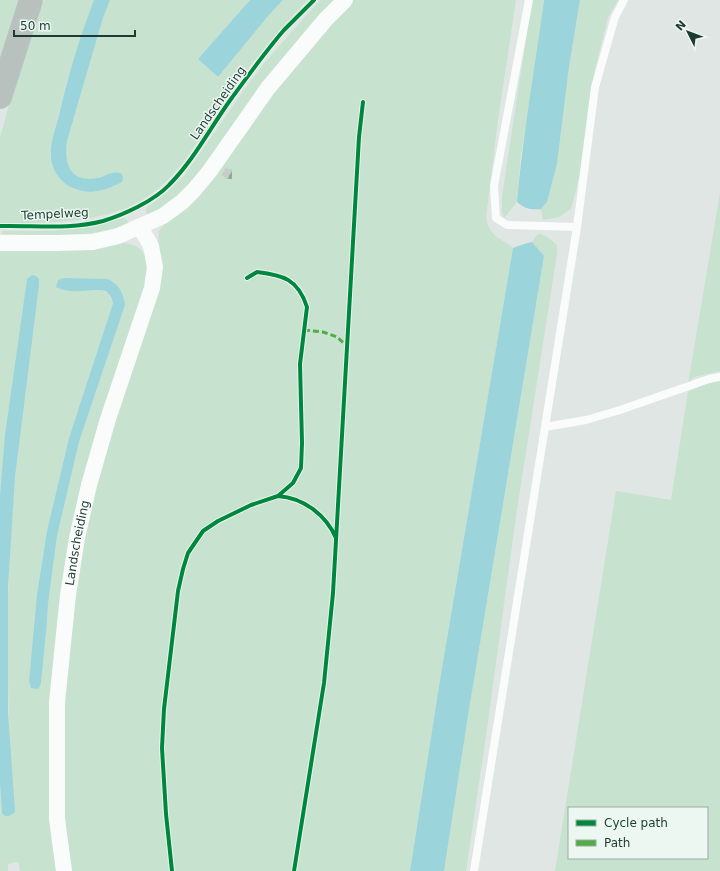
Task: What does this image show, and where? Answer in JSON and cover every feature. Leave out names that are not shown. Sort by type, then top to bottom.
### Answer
[{"type":"highway","points":[[0,97],[31,0]]},
{"type":"street","points":[[0,243],[93,242],[118,236],[163,216],[182,202],[194,190],[209,172],[268,88],[326,19],[345,0]]},
{"type":"street","name":"Landscheiding","points":[[64,871],[58,819],[57,702],[68,595],[77,538],[89,486],[108,419],[152,288],[155,266],[151,246],[140,227]]},
{"type":"lane","points":[[529,0],[494,186],[496,218],[507,226],[577,227]]},
{"type":"lane","points":[[474,871],[546,427],[577,227],[596,87],[615,17],[624,0]]},
{"type":"lane","points":[[546,427],[586,420],[620,410],[709,379],[720,377]]},
{"type":"green space","points":[[0,0],[22,0],[0,65]]},
{"type":"green space","points":[[44,0],[94,0],[66,84],[52,141],[50,156],[52,165],[60,178],[96,192],[122,182],[112,173],[91,179],[76,175],[71,170],[66,153],[67,141],[103,18],[110,0],[250,0],[198,59],[218,77],[283,0],[308,0],[286,23],[255,60],[184,161],[158,188],[143,199],[126,208],[111,213],[80,220],[64,222],[0,223],[0,138],[16,78]]},
{"type":"green space","points":[[320,0],[337,0],[183,192],[163,207],[147,216],[147,207],[165,194],[184,176],[265,62]]},
{"type":"green space","points":[[351,0],[516,0],[497,127],[486,218],[493,234],[513,248],[440,680],[410,871],[68,871],[62,802],[62,721],[81,541],[158,243],[159,231]]},
{"type":"green space","points":[[532,0],[544,0],[530,104],[521,153],[517,202],[504,218],[502,212],[502,196]]},
{"type":"green space","points":[[580,0],[618,0],[608,17],[594,74],[580,174],[571,209],[559,217],[543,220],[541,209],[547,202],[557,164],[569,67]]},
{"type":"green space","points":[[720,193],[720,371],[694,377],[688,384]]},
{"type":"green space","points":[[123,218],[130,224],[98,232],[66,235],[2,234],[2,231],[77,229]]},
{"type":"green space","points":[[538,234],[546,236],[557,245],[557,254],[516,516],[486,736],[466,871],[444,871],[544,256],[532,242]]},
{"type":"green space","points":[[123,243],[131,244],[142,251],[146,260],[147,280],[68,560],[58,871],[20,871],[19,864],[17,862],[8,864],[8,871],[0,871],[0,783],[2,813],[9,734],[7,622],[10,546],[15,477],[38,292],[27,279],[5,434],[0,494],[0,250],[110,246]],"holes":[[[64,278],[114,281],[123,295],[125,305],[79,442],[57,536],[48,604],[41,684],[38,688],[29,681],[37,594],[47,531],[69,438],[113,303],[108,293],[104,291],[63,290]]]},
{"type":"green space","points":[[720,381],[720,871],[555,871],[616,491],[671,500],[688,392],[709,382]]},
{"type":"water","points":[[94,0],[110,0],[103,18],[67,141],[66,149],[68,164],[75,175],[80,178],[97,178],[110,173],[121,173],[123,177],[122,182],[111,187],[99,191],[88,192],[72,188],[61,180],[53,168],[51,147],[69,74]]},
{"type":"water","points":[[250,0],[283,0],[218,77],[198,59]]},
{"type":"water","points":[[544,0],[580,0],[569,67],[557,164],[547,202],[541,209],[534,209],[525,208],[517,202]]},
{"type":"water","points":[[532,242],[544,256],[444,871],[410,871],[440,680],[513,248]]},
{"type":"water","points":[[32,275],[39,279],[39,285],[15,477],[8,587],[8,712],[15,812],[6,816],[2,813],[0,783],[0,494],[5,434],[27,279]]},
{"type":"water","points":[[64,278],[107,279],[120,289],[125,305],[79,442],[57,536],[48,604],[41,684],[38,689],[31,688],[29,681],[37,594],[47,531],[69,438],[113,303],[111,297],[106,291],[68,291],[56,287],[58,280]]},
{"type":"building","points":[[226,168],[231,171],[227,178],[222,175]]},
{"type":"marked path","points":[[304,330],[323,332],[337,337],[347,346]]},
{"type":"cycle path","name":"Tempelweg","points":[[0,226],[65,226],[90,224],[120,215],[155,197],[169,185],[186,165],[202,144],[223,110],[270,47],[284,30],[314,0]]},
{"type":"cycle path","points":[[294,871],[324,683],[333,593],[359,137],[363,102]]},
{"type":"cycle path","points":[[172,871],[166,814],[162,748],[164,709],[178,591],[188,553],[203,531],[218,521],[251,505],[278,496],[293,483],[301,468],[302,443],[300,364],[307,307],[299,290],[294,284],[282,277],[257,272],[247,278]]},
{"type":"cycle path","points":[[278,496],[297,500],[313,509],[326,522],[336,538]]}]
